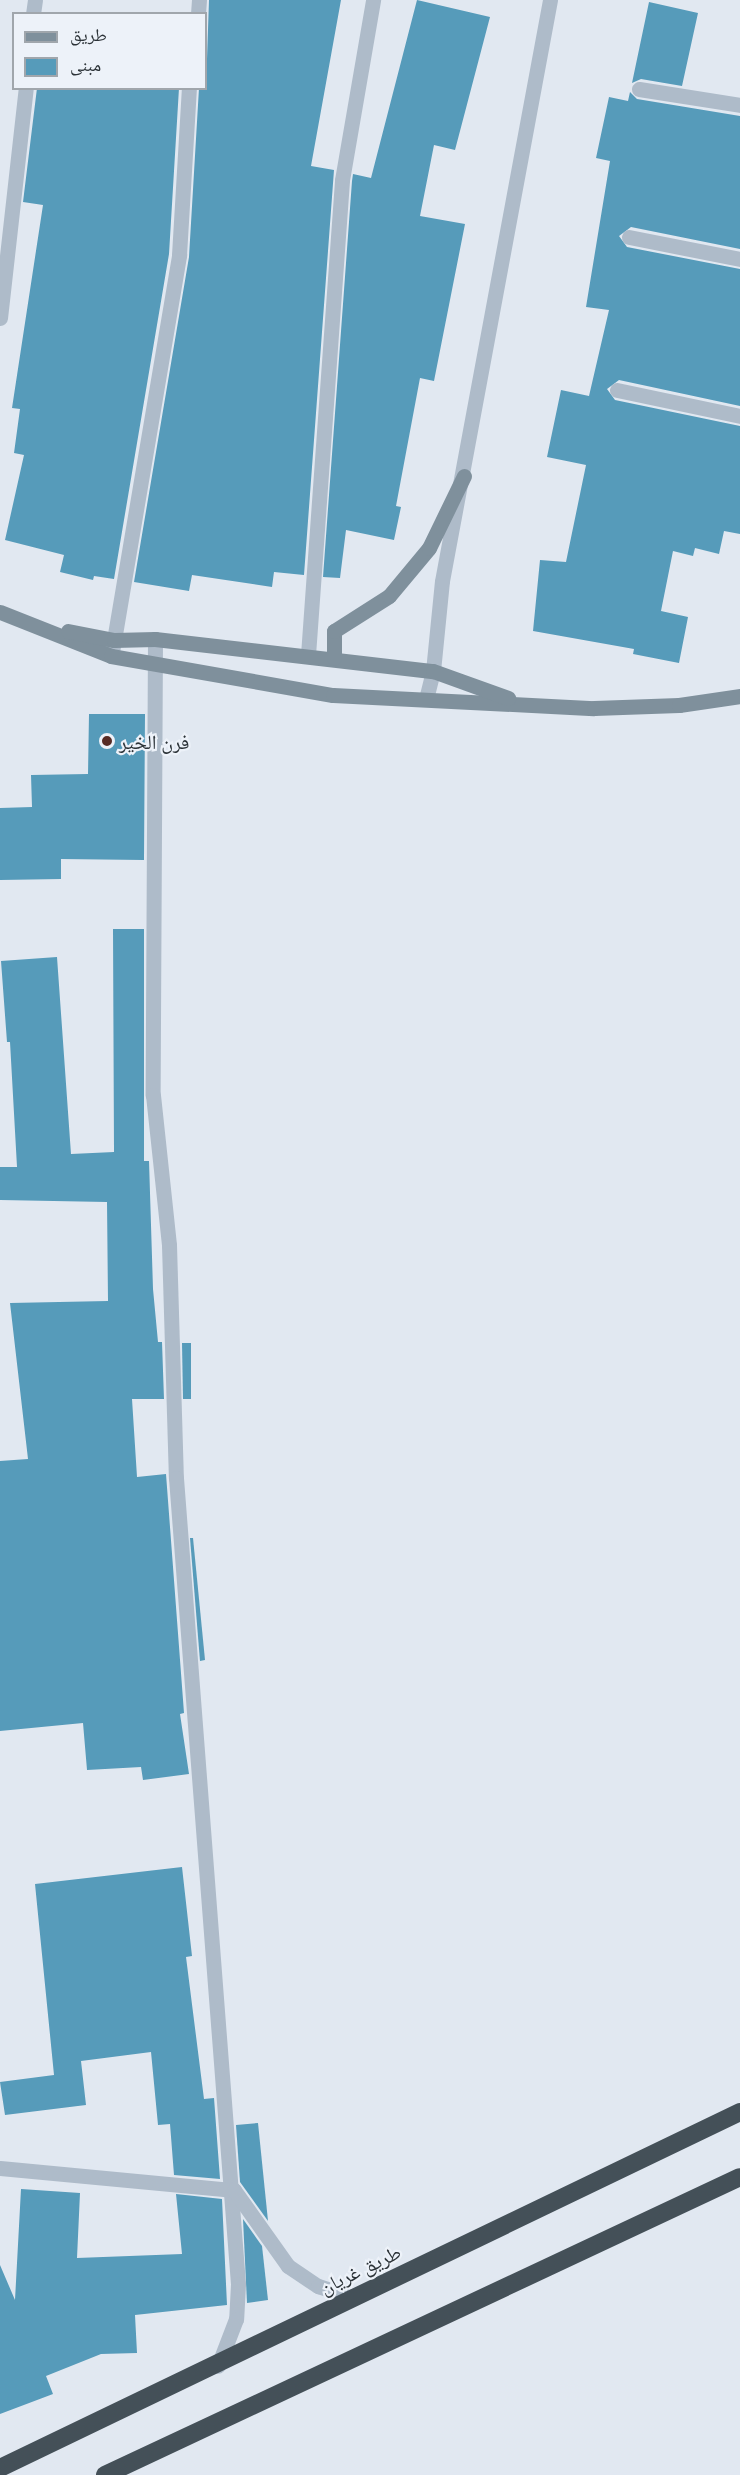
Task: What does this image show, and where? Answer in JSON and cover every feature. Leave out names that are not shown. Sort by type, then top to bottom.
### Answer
[{"type":"highway","name":"طريق غريان","points":[[0,2468],[218,2366],[352,2297],[740,2112]]},
{"type":"highway","points":[[105,2475],[740,2177]]},
{"type":"street","points":[[308,655],[342,180],[374,0]]},
{"type":"street","points":[[426,699],[433,672],[442,581],[464,476],[550,0]]},
{"type":"street","points":[[639,89],[740,105]]},
{"type":"street","points":[[0,318],[26,90]]},
{"type":"street","points":[[111,656],[179,255],[189,90]]},
{"type":"street","points":[[0,202],[15,196]]},
{"type":"street","points":[[629,237],[740,259]]},
{"type":"street","points":[[616,390],[740,416]]},
{"type":"street","points":[[334,658],[334,631],[389,596],[429,548],[464,476]]},
{"type":"street","points":[[0,612],[111,656],[333,695],[525,705],[679,705],[740,696]]},
{"type":"street","points":[[36,626],[114,640],[155,639],[334,658],[433,672],[525,705]]},
{"type":"street","points":[[155,639],[153,1095],[169,1245],[176,1478],[234,2190],[236,2319],[218,2366]]},
{"type":"street","points":[[0,2168],[234,2190],[288,2266],[318,2286],[352,2297]]},
{"type":"building","points":[[209,0],[341,0],[311,166],[334,170],[304,575],[274,572],[272,587],[192,575],[189,591],[134,582],[189,257],[199,90],[207,90]]},
{"type":"building","points":[[417,0],[490,17],[455,150],[434,145],[420,216],[465,224],[434,381],[420,378],[396,506],[401,507],[394,540],[346,530],[340,578],[323,577],[353,174],[371,178]]},
{"type":"building","points":[[649,2],[698,13],[682,86],[641,79],[632,83]]},
{"type":"building","points":[[37,90],[179,90],[169,254],[114,579],[94,576],[93,580],[60,572],[64,555],[5,540],[24,455],[14,453],[20,409],[12,408],[43,205],[23,202]]},
{"type":"building","points":[[630,92],[637,99],[740,116],[740,249],[631,227],[619,236],[627,247],[740,269],[740,406],[619,380],[607,389],[615,400],[740,426],[740,534],[724,531],[719,554],[695,548],[693,556],[673,551],[661,611],[688,617],[679,663],[633,654],[634,649],[533,631],[540,560],[566,562],[586,465],[547,457],[561,390],[589,396],[609,310],[586,307],[610,161],[596,158],[609,97],[628,101]]},
{"type":"building","points":[[89,714],[145,714],[144,860],[61,859],[61,879],[0,880],[0,808],[32,807],[31,775],[88,774]]},
{"type":"building","points":[[113,929],[144,929],[144,1161],[149,1161],[153,1289],[158,1342],[162,1342],[164,1399],[132,1399],[137,1477],[166,1474],[184,1713],[180,1714],[189,1774],[143,1780],[141,1767],[87,1770],[83,1723],[0,1731],[0,1461],[28,1459],[10,1303],[108,1301],[107,1202],[0,1200],[0,1167],[17,1167],[10,1042],[7,1042],[1,961],[57,957],[71,1154],[114,1152]]},
{"type":"building","points":[[182,1343],[191,1343],[191,1399],[183,1399]]},
{"type":"building","points":[[190,1538],[193,1538],[205,1660],[200,1661]]},
{"type":"building","points":[[182,1867],[192,1956],[186,1957],[204,2099],[214,2098],[220,2179],[174,2175],[170,2124],[158,2125],[151,2052],[81,2061],[86,2105],[5,2115],[0,2082],[54,2075],[35,1884]]},
{"type":"building","points":[[258,2123],[268,2221],[240,2182],[236,2125]]},
{"type":"building","points":[[21,2189],[80,2193],[77,2258],[182,2254],[176,2194],[222,2199],[227,2305],[135,2315],[137,2353],[101,2354],[46,2376],[53,2394],[0,2414],[0,2265],[15,2300]]},
{"type":"building","points":[[243,2219],[262,2246],[268,2300],[247,2303]]},
{"type":"place","name":"فرن الخير","points":[[107,741]]}]
